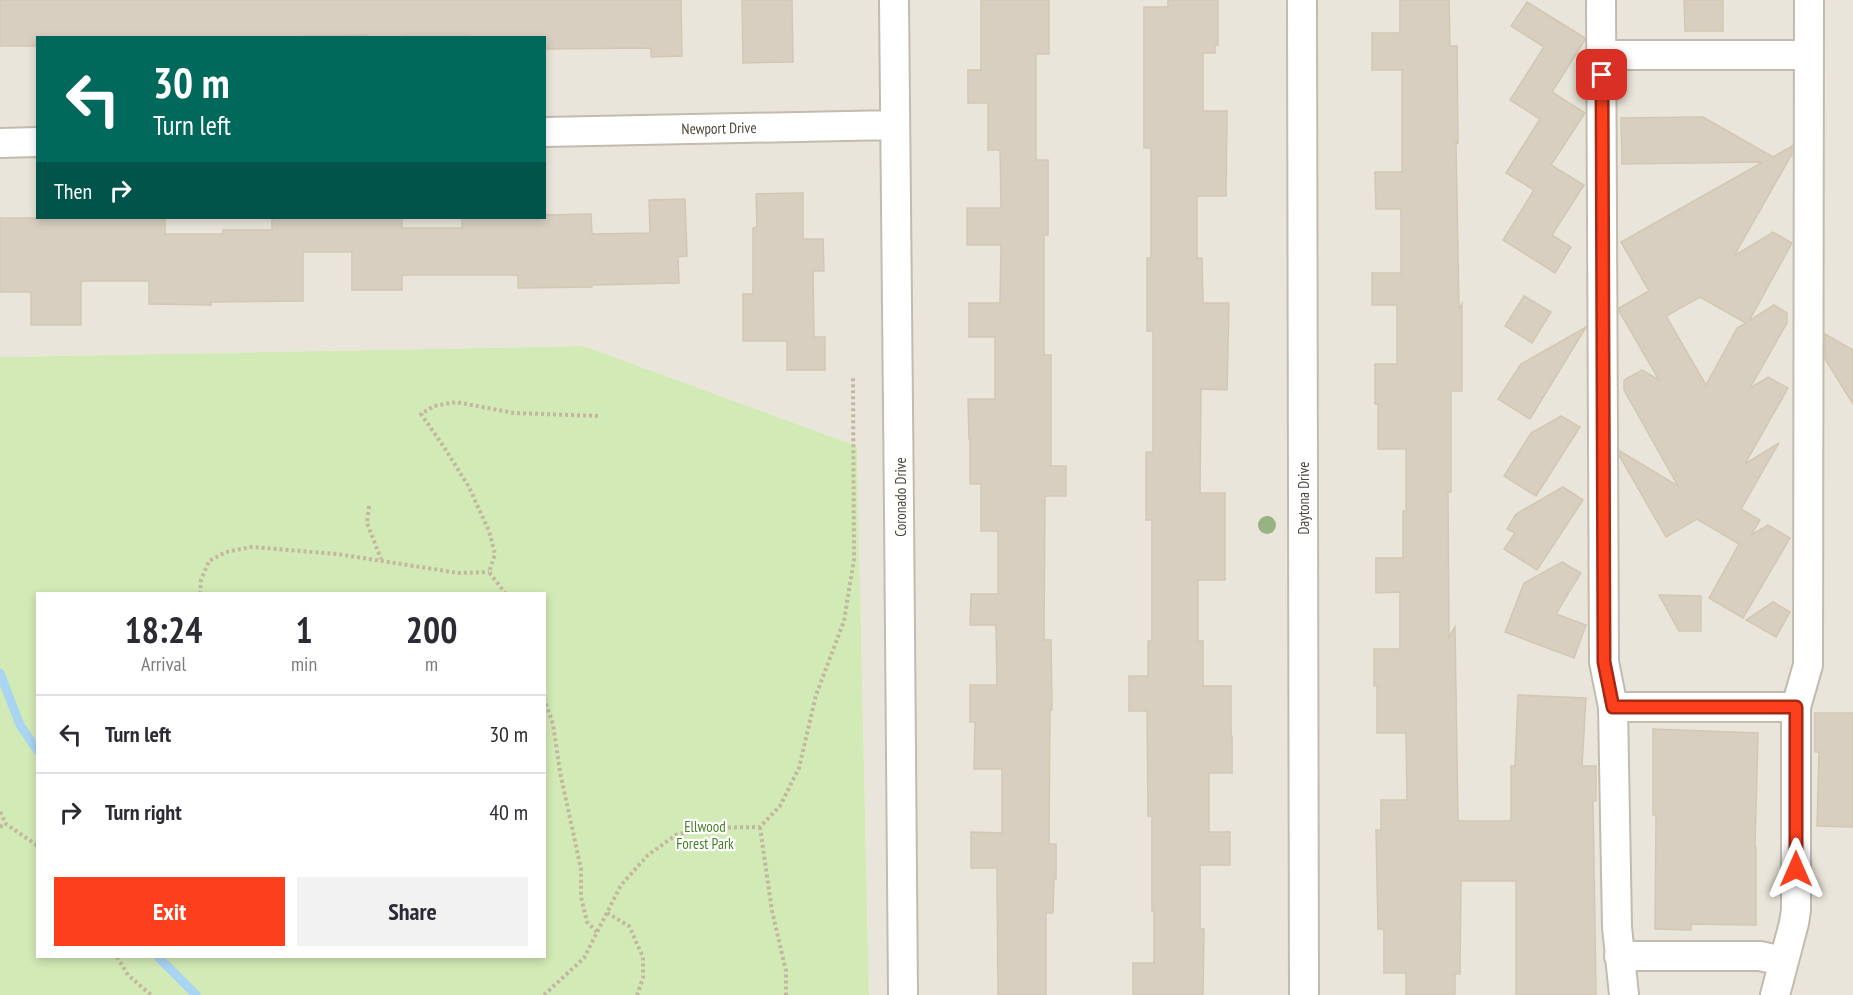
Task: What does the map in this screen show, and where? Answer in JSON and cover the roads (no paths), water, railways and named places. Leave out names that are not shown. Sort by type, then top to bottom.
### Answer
[{"type":"street","name":"Coronado Drive","points":[[894,0],[903,995]]},
{"type":"street","name":"Daytona Drive","points":[[1302,0],[1304,995]]},
{"type":"street","points":[[1601,0],[1604,662],[1613,707],[1619,956],[1624,995]]},
{"type":"street","points":[[1775,995],[1796,910],[1796,707],[1808,665],[1809,0]]},
{"type":"street","points":[[1602,55],[1809,55]]},
{"type":"street","name":"Newport Drive","points":[[546,132],[894,124]]},
{"type":"street","points":[[0,143],[36,142]]},
{"type":"street","points":[[1613,707],[1796,707]]},
{"type":"street","points":[[1619,956],[1760,956],[1783,961]]},
{"type":"waterway","points":[[0,673],[20,725],[36,748]]},
{"type":"waterway","points":[[159,958],[196,995]]},
{"type":"park label","name":"Ellwood Forest Park","points":[[705,834]]}]
